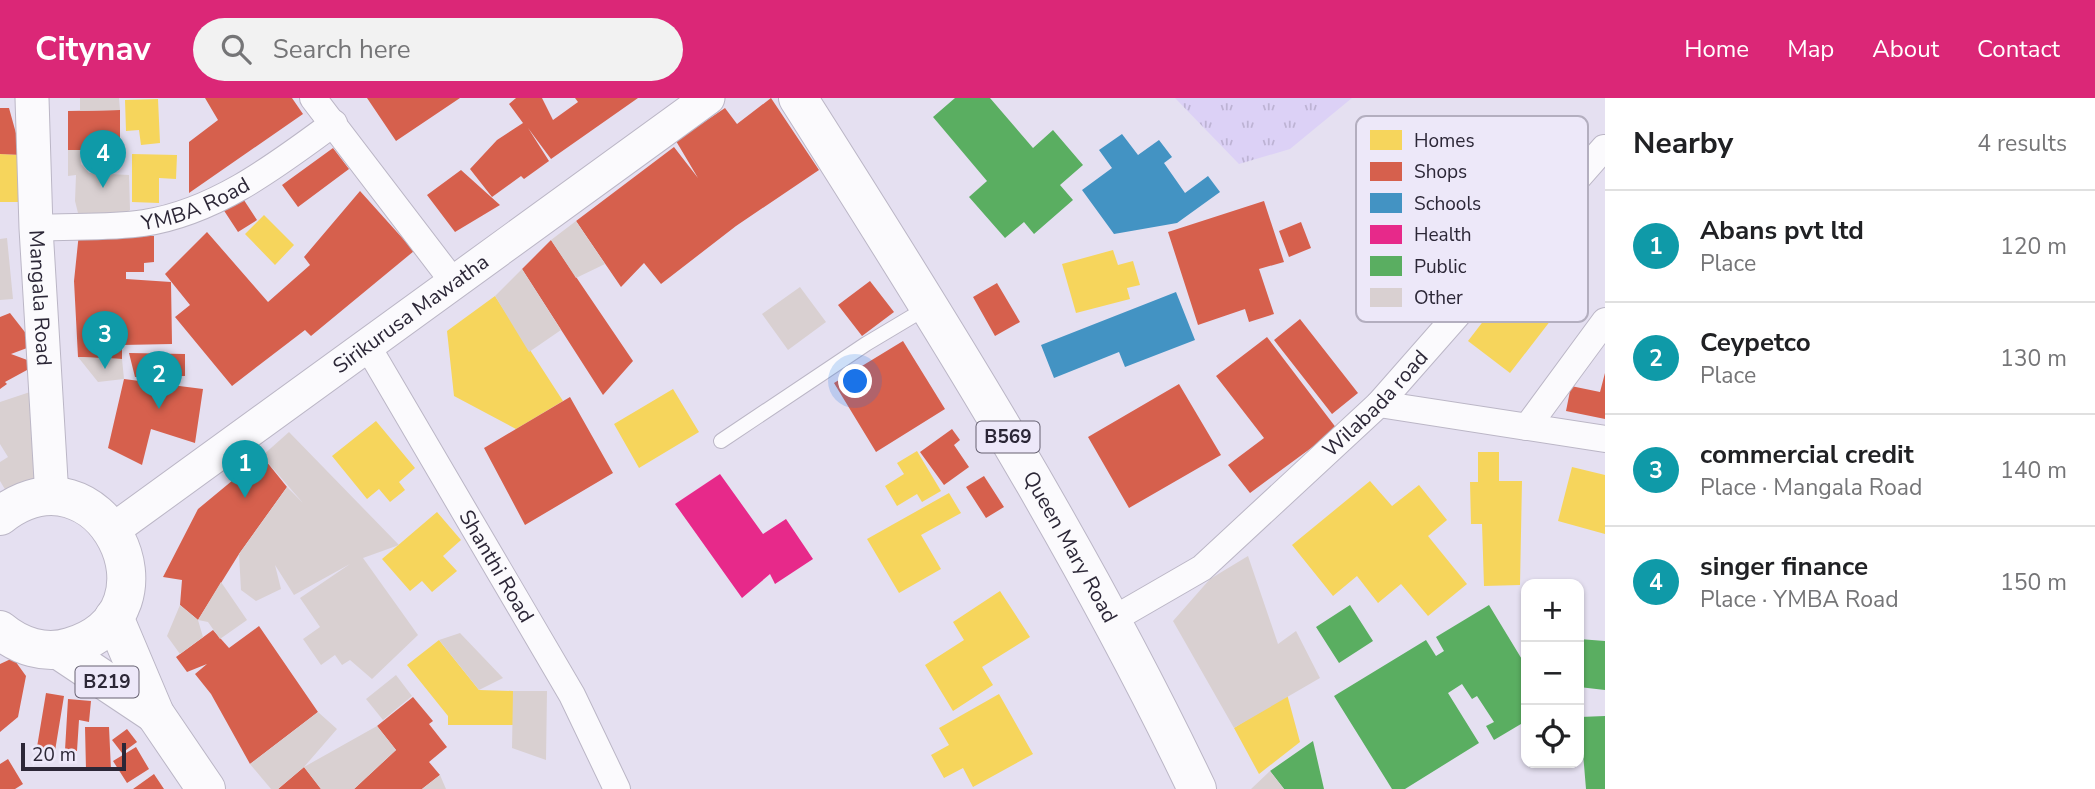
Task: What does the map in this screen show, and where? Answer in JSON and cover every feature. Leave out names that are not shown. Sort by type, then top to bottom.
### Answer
[{"type":"main road","name":"Queen Mary Road","points":[[798,98],[930,307],[1027,470],[1112,620],[1197,789]]},
{"type":"main road","points":[[0,516],[19,503],[52,497],[84,505],[113,530],[120,541],[127,569],[125,589],[114,617],[102,631],[85,642],[59,650],[25,645],[0,630]]},
{"type":"main road","name":"B219","points":[[114,617],[155,714],[206,789]]},
{"type":"main road","name":"B219","points":[[59,650],[155,714]]},
{"type":"street","name":"Mangala Road","points":[[32,98],[36,228],[52,497]]},
{"type":"street","points":[[313,98],[455,284]]},
{"type":"street","name":"Sirikurusa Mawatha","points":[[113,530],[708,98]]},
{"type":"street","name":"YMBA Road","points":[[36,228],[145,222],[206,203],[263,176],[334,123]]},
{"type":"street","name":"Wilabada road","points":[[1588,166],[1604,148]]},
{"type":"street","points":[[1527,427],[1605,321]]},
{"type":"street","name":"Wilabada road","points":[[1112,620],[1202,568],[1378,404],[1450,322]]},
{"type":"street","name":"Shanthi Road","points":[[368,347],[572,695],[617,789]]},
{"type":"street","points":[[1378,404],[1605,439]]},
{"type":"lane","points":[[721,441],[866,344],[930,307]]},
{"type":"green space","points":[[1175,98],[1352,98],[1290,149],[1239,164]]},
{"type":"building: Homes","points":[[158,99],[160,143],[141,145],[139,130],[126,131],[125,100]]},
{"type":"building: Homes","points":[[0,154],[22,155],[23,202],[0,202]]},
{"type":"building: Homes","points":[[132,154],[177,155],[176,179],[159,178],[159,203],[132,202]]},
{"type":"building: Homes","points":[[264,215],[294,245],[275,265],[245,234]]},
{"type":"building: Homes","points":[[1113,250],[1118,265],[1133,261],[1140,285],[1127,288],[1130,299],[1076,313],[1062,264]]},
{"type":"building: Homes","points":[[495,296],[563,401],[516,429],[454,396],[447,331]]},
{"type":"building: Homes","points":[[1483,322],[1549,322],[1510,373],[1468,341]]},
{"type":"building: Homes","points":[[673,389],[699,432],[639,468],[614,424]]},
{"type":"building: Homes","points":[[376,421],[415,468],[399,482],[405,490],[390,502],[379,489],[367,499],[332,456]]},
{"type":"building: Homes","points":[[917,451],[941,491],[922,502],[917,494],[897,506],[885,486],[904,474],[897,463]]},
{"type":"building: Homes","points":[[1478,452],[1499,452],[1499,481],[1522,481],[1520,585],[1484,586],[1482,524],[1471,524],[1470,482],[1478,482]]},
{"type":"building: Homes","points":[[1572,467],[1605,475],[1605,534],[1558,521]]},
{"type":"building: Homes","points":[[1370,481],[1392,506],[1419,485],[1447,520],[1428,536],[1467,584],[1428,616],[1401,584],[1378,603],[1357,576],[1333,596],[1292,545]]},
{"type":"building: Homes","points":[[949,493],[961,513],[921,535],[941,569],[899,593],[867,539]]},
{"type":"building: Homes","points":[[437,512],[461,540],[443,556],[457,571],[432,592],[422,581],[410,591],[382,559]]},
{"type":"building: Homes","points":[[1000,591],[1030,637],[982,667],[993,685],[953,711],[925,665],[964,640],[953,622]]},
{"type":"building: Homes","points":[[439,640],[479,690],[513,691],[513,725],[448,725],[448,716],[407,665]]},
{"type":"building: Homes","points":[[999,694],[1033,754],[973,787],[963,768],[944,778],[931,755],[949,745],[939,728]]},
{"type":"building: Homes","points":[[1287,694],[1300,742],[1259,774],[1234,728]]},
{"type":"building: Shops","points":[[205,98],[292,98],[303,114],[189,193],[189,142],[218,120]]},
{"type":"building: Shops","points":[[367,98],[460,98],[396,141]]},
{"type":"building: Shops","points":[[516,98],[542,98],[553,120],[578,102],[575,98],[638,98],[551,159],[528,128],[549,161],[524,179],[521,176],[492,197],[470,169],[497,140],[523,123],[509,104]]},
{"type":"building: Shops","points":[[771,98],[819,170],[736,226],[661,284],[644,263],[621,287],[576,221],[674,147],[698,178],[676,141],[725,108],[737,124]]},
{"type":"building: Shops","points":[[0,108],[9,108],[22,155],[0,154]]},
{"type":"building: Shops","points":[[120,110],[120,150],[68,150],[68,111]]},
{"type":"building: Shops","points":[[333,148],[349,169],[298,207],[282,185]]},
{"type":"building: Shops","points":[[461,170],[500,205],[455,232],[427,195]]},
{"type":"building: Shops","points":[[360,191],[414,251],[311,336],[305,330],[232,386],[175,317],[190,305],[165,274],[207,232],[268,302],[310,265],[304,257]]},
{"type":"building: Shops","points":[[240,194],[257,220],[238,232],[221,206]]},
{"type":"building: Shops","points":[[1264,201],[1284,262],[1259,269],[1274,314],[1249,322],[1245,309],[1198,325],[1168,232]]},
{"type":"building: Shops","points":[[1301,222],[1311,248],[1289,257],[1279,231]]},
{"type":"building: Shops","points":[[79,233],[154,236],[154,262],[144,263],[144,272],[126,272],[126,279],[171,282],[172,344],[122,345],[122,359],[78,357],[74,281]]},
{"type":"building: Shops","points":[[551,240],[633,361],[603,395],[522,269]]},
{"type":"building: Shops","points":[[870,281],[894,312],[862,336],[838,305]]},
{"type":"building: Shops","points":[[997,283],[1020,322],[995,336],[973,297]]},
{"type":"building: Shops","points":[[10,313],[35,345],[11,354],[38,364],[5,382],[7,384],[0,389],[0,317]]},
{"type":"building: Shops","points":[[1300,319],[1358,393],[1332,414],[1274,340]]},
{"type":"building: Shops","points":[[1267,337],[1337,429],[1250,493],[1228,465],[1264,438],[1216,376]]},
{"type":"building: Shops","points":[[903,341],[945,409],[876,452],[834,383]]},
{"type":"building: Shops","points":[[129,353],[185,354],[185,376],[135,377]]},
{"type":"building: Shops","points":[[1605,373],[1605,419],[1566,411],[1571,386],[1600,392]]},
{"type":"building: Shops","points":[[124,379],[203,389],[195,443],[151,429],[142,465],[108,448]]},
{"type":"building: Shops","points":[[1179,384],[1221,455],[1129,508],[1088,437]]},
{"type":"building: Shops","points":[[570,397],[613,473],[525,525],[484,448]]},
{"type":"building: Shops","points":[[952,429],[960,440],[954,445],[969,467],[944,485],[920,452]]},
{"type":"building: Shops","points":[[262,456],[287,487],[239,554],[198,620],[180,605],[182,580],[163,577],[198,509]]},
{"type":"building: Shops","points":[[984,476],[1004,507],[986,518],[966,487]]},
{"type":"building: Shops","points":[[259,626],[318,712],[250,764],[211,694],[195,674],[207,664],[187,672],[176,657],[213,630],[229,648]]},
{"type":"building: Shops","points":[[13,658],[26,676],[18,717],[0,732],[0,664]]},
{"type":"building: Shops","points":[[46,693],[64,696],[55,751],[37,747]]},
{"type":"building: Shops","points":[[413,697],[433,721],[429,724],[447,747],[429,762],[440,775],[422,789],[354,789],[396,750],[377,726]]},
{"type":"building: Shops","points":[[68,699],[91,701],[89,722],[79,720],[77,751],[65,750]]},
{"type":"building: Shops","points":[[85,727],[109,727],[111,770],[86,770]]},
{"type":"building: Shops","points":[[127,729],[137,742],[122,753],[112,740]]},
{"type":"building: Shops","points":[[136,747],[149,769],[127,783],[113,761]]},
{"type":"building: Shops","points":[[8,759],[23,784],[15,789],[0,789],[0,764]]},
{"type":"building: Shops","points":[[304,767],[321,789],[278,789]]},
{"type":"building: Shops","points":[[154,774],[164,789],[133,789]]},
{"type":"building: Schools","points":[[1122,134],[1138,155],[1159,140],[1172,157],[1164,163],[1185,193],[1208,176],[1220,192],[1177,223],[1114,234],[1082,190],[1112,168],[1099,150]]},
{"type":"building: Schools","points":[[1176,292],[1195,340],[1125,367],[1119,352],[1054,378],[1041,345]]},
{"type":"building: Health","points":[[720,474],[763,534],[786,519],[813,559],[775,584],[770,574],[742,598],[675,504]]},
{"type":"building: Public","points":[[955,98],[990,98],[1033,148],[1053,130],[1083,165],[1060,185],[1073,200],[1034,234],[1024,222],[1005,238],[969,197],[987,181],[933,117]]},
{"type":"building: Public","points":[[1350,605],[1373,641],[1339,663],[1316,627]]},
{"type":"building: Public","points":[[1489,605],[1521,658],[1521,724],[1494,740],[1486,726],[1494,722],[1477,696],[1472,699],[1462,684],[1448,693],[1479,743],[1405,789],[1392,789],[1334,696],[1426,640],[1436,656],[1444,651],[1436,637]]},
{"type":"building: Public","points":[[1584,639],[1605,641],[1605,690],[1584,688]]},
{"type":"building: Public","points":[[1605,716],[1605,789],[1586,789],[1584,717]]},
{"type":"building: Public","points":[[1313,741],[1324,789],[1284,789],[1270,771]]},
{"type":"building: Other","points":[[80,98],[119,98],[120,110],[80,111]]},
{"type":"building: Other","points":[[68,150],[80,150],[81,164],[89,173],[129,175],[130,210],[111,221],[80,221],[75,201],[76,175],[68,176]]},
{"type":"building: Other","points":[[576,221],[605,264],[576,278],[551,240]]},
{"type":"building: Other","points":[[7,238],[13,299],[0,300],[0,239]]},
{"type":"building: Other","points":[[522,269],[561,330],[529,352],[495,296]]},
{"type":"building: Other","points":[[800,287],[826,322],[788,350],[762,314]]},
{"type":"building: Other","points":[[78,357],[122,359],[124,379],[98,382]]},
{"type":"building: Other","points":[[36,390],[43,478],[9,496],[0,481],[0,462],[8,457],[0,444],[0,402]]},
{"type":"building: Other","points":[[289,432],[399,545],[363,558],[418,635],[372,679],[350,660],[342,665],[335,655],[321,665],[303,639],[320,627],[300,598],[350,564],[294,595],[275,565],[281,589],[256,601],[241,590],[239,554],[287,487],[303,503],[262,456]]},
{"type":"building: Other","points":[[1248,556],[1278,644],[1296,631],[1320,678],[1234,728],[1173,621],[1210,579]]},
{"type":"building: Other","points":[[221,582],[247,620],[220,639],[208,622],[198,620]]},
{"type":"building: Other","points":[[180,605],[198,620],[203,637],[180,654],[167,636]]},
{"type":"building: Other","points":[[460,633],[503,678],[479,690],[439,640]]},
{"type":"building: Other","points":[[396,675],[412,696],[383,720],[366,699]]},
{"type":"building: Other","points":[[513,691],[547,691],[546,760],[512,748]]},
{"type":"building: Other","points":[[318,712],[337,729],[304,767],[278,789],[271,789],[250,764]]},
{"type":"building: Other","points":[[377,726],[396,750],[354,789],[321,789],[304,767]]},
{"type":"building: Other","points":[[1270,771],[1284,789],[1251,789]]},
{"type":"building: Other","points":[[440,775],[446,789],[422,789]]},
{"type":"place","name":"singer finance","points":[[103,188]]},
{"type":"place","name":"commercial credit","points":[[105,369]]},
{"type":"place","name":"Ceypetco","points":[[159,409]]},
{"type":"place","name":"Abans pvt ltd","points":[[245,498]]}]
